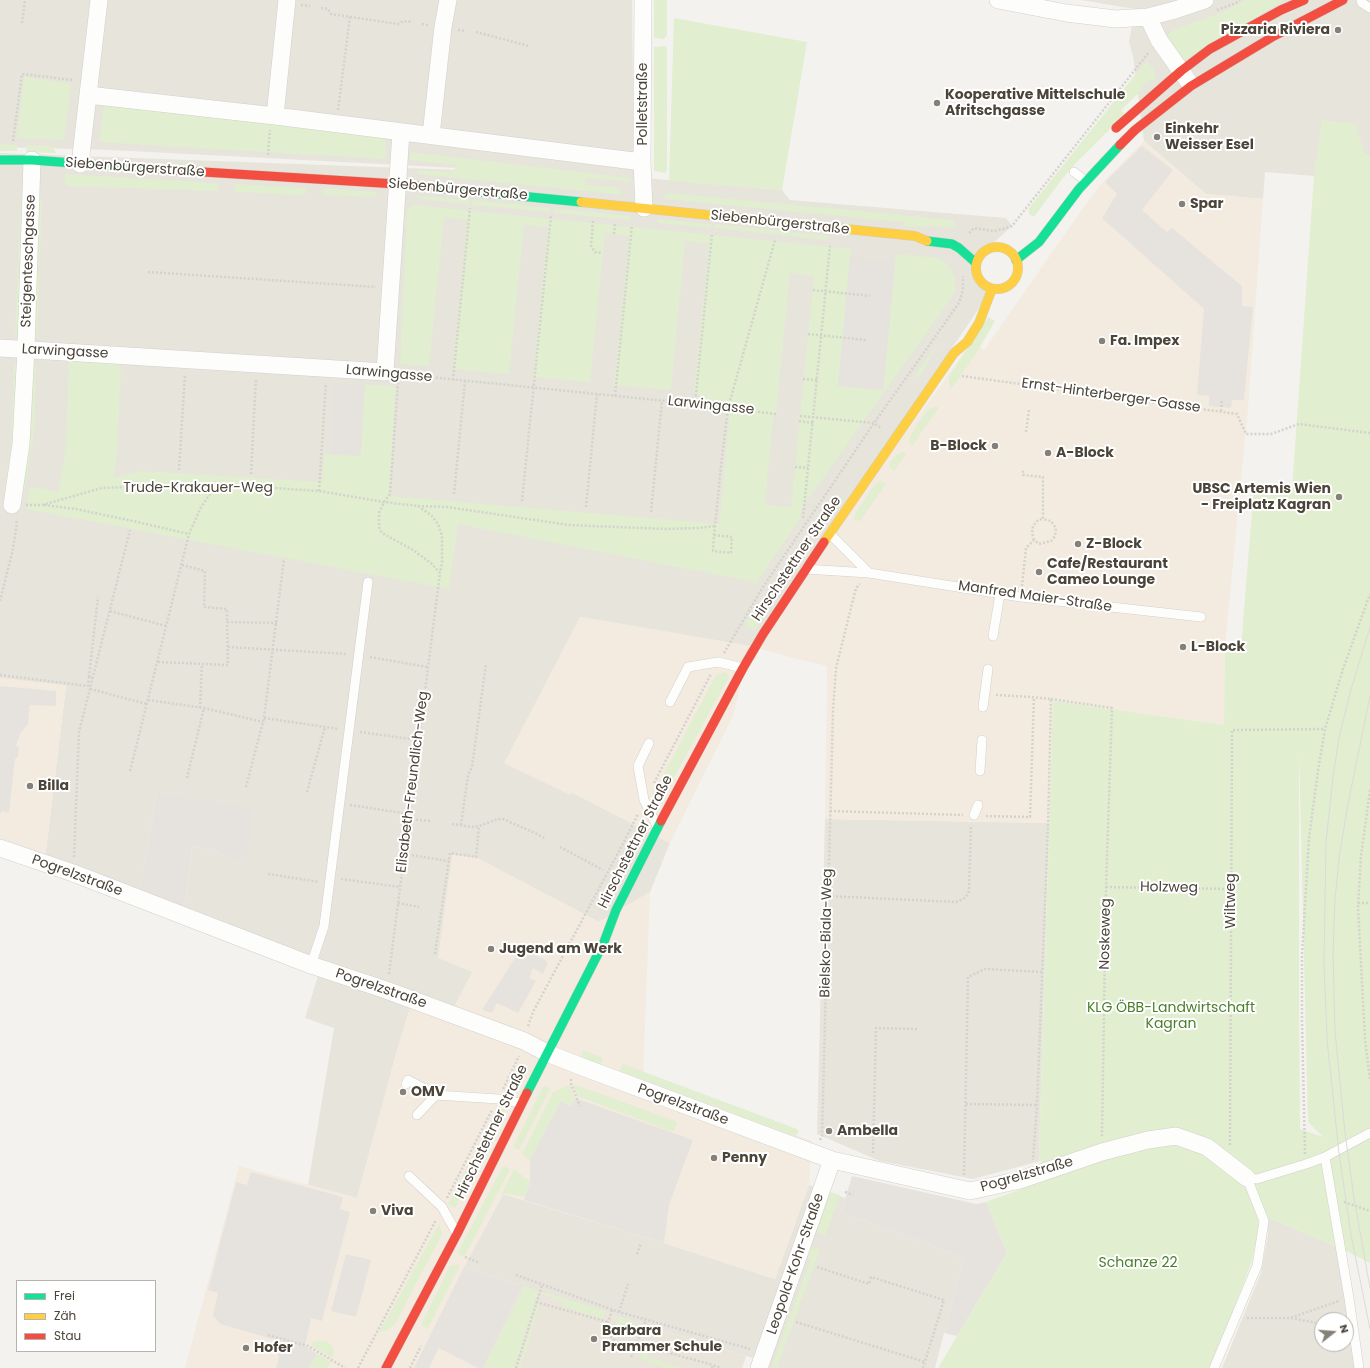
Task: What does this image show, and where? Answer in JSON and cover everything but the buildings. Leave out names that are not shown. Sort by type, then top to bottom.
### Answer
[{"type":"main road","points":[[1016,260],[1039,242],[1102,162],[1135,130],[1269,28],[1303,0]]},
{"type":"main road","points":[[1111,133],[1181,71],[1210,49],[1269,28],[1311,16],[1343,0]]},
{"type":"main road","name":"Siebenbürgerstraße","points":[[0,160],[32,160],[397,184],[914,236],[929,242],[952,244],[959,248],[976,263]]},
{"type":"main road","points":[[1068,179],[1077,169]]},
{"type":"main road","name":"Siebenbürgerstraße","points":[[914,236],[924,232]]},
{"type":"main road","points":[[1007,250],[1016,243]]},
{"type":"main road","points":[[999,247],[1007,250],[1016,260],[1018,269],[1016,278],[1010,285],[1001,289],[992,289],[980,282],[976,272],[976,263],[982,248],[999,247]]},
{"type":"main road","points":[[976,294],[980,282]]},
{"type":"main road","name":"Hirschstettner Straße","points":[[386,1368],[457,1234],[521,1103],[604,942],[616,910],[743,668],[805,569],[954,353],[967,342],[979,323],[992,289]]},
{"type":"main road","name":"Hirschstettner Straße","points":[[954,353],[955,342]]},
{"type":"street","points":[[80,164],[99,0]]},
{"type":"street","points":[[275,116],[287,0]]},
{"type":"street","points":[[431,135],[443,27],[448,0]]},
{"type":"street","name":"Polletstraße","points":[[644,0],[642,162],[644,208]]},
{"type":"street","points":[[998,0],[1066,13],[1116,19],[1148,16],[1175,10],[1205,0]]},
{"type":"street","points":[[1303,0],[1311,16]]},
{"type":"street","points":[[1148,16],[1159,40],[1191,86]]},
{"type":"street","points":[[88,95],[275,116],[642,162]]},
{"type":"street","points":[[392,373],[397,184],[401,132]]},
{"type":"street","name":"Steigenteschgasse","points":[[12,505],[21,444],[26,349],[32,160]]},
{"type":"street","name":"Larwingasse","points":[[0,348],[392,373]]},
{"type":"street","name":"Pogrelzstraße","points":[[0,848],[73,873],[311,965],[386,990],[524,1041],[547,1053],[832,1160],[970,1191],[1020,1180],[1102,1152],[1148,1140],[1176,1136],[1206,1147],[1247,1178]]},
{"type":"street","name":"Leopold-Kohr-Straße","points":[[759,1368],[832,1160]]},
{"type":"lane","points":[[1361,0],[1362,3],[1370,8]]},
{"type":"lane","points":[[1077,169],[1086,181]]},
{"type":"lane","points":[[830,534],[870,573]]},
{"type":"lane","name":"Manfred Maier-Straße","points":[[805,569],[870,573],[1021,597],[1201,617]]},
{"type":"lane","points":[[311,965],[324,926],[368,582]]},
{"type":"lane","points":[[993,636],[1000,594]]},
{"type":"lane","points":[[670,702],[688,667],[718,662],[743,668]]},
{"type":"lane","points":[[983,707],[988,670]]},
{"type":"lane","points":[[980,771],[982,740]]},
{"type":"lane","points":[[649,743],[638,766],[644,800],[658,828]]},
{"type":"lane","points":[[974,815],[978,805]]},
{"type":"lane","points":[[406,1084],[408,1080],[436,1096],[498,1099],[521,1103]]},
{"type":"lane","points":[[417,1115],[436,1096]]},
{"type":"lane","points":[[1214,1368],[1257,1266],[1264,1221],[1247,1178],[1256,1179],[1306,1164],[1324,1157],[1370,1133]]},
{"type":"lane","points":[[1324,1157],[1349,1298],[1359,1368]]},
{"type":"lane","points":[[409,1176],[442,1207],[457,1234]]},
{"type":"path","points":[[22,23],[25,0]]},
{"type":"path","points":[[1222,9],[1236,4],[1240,0]]},
{"type":"path","points":[[321,8],[328,9],[331,14],[350,17],[398,24],[403,21],[412,22]]},
{"type":"path","points":[[337,115],[350,17]]},
{"type":"path","points":[[476,32],[530,46]]},
{"type":"path","points":[[970,232],[974,228],[993,231],[1012,226],[1150,51]]},
{"type":"path","points":[[13,141],[22,74],[73,80]]},
{"type":"path","points":[[453,380],[470,207]]},
{"type":"path","points":[[522,500],[551,216]]},
{"type":"path","points":[[594,220],[591,246],[595,252],[602,253]]},
{"type":"path","points":[[614,234],[615,222]]},
{"type":"path","points":[[615,396],[632,224]]},
{"type":"path","points":[[695,404],[712,232]]},
{"type":"path","points":[[714,535],[732,537],[731,553],[713,551],[714,535],[728,408],[776,238]]},
{"type":"path","points":[[803,518],[830,244]]},
{"type":"path","points":[[148,272],[376,287]]},
{"type":"path","points":[[812,290],[870,296]]},
{"type":"path","points":[[808,334],[866,340]]},
{"type":"path","points":[[179,470],[185,372]]},
{"type":"path","points":[[392,373],[390,494],[379,513],[379,527],[382,533],[413,550],[431,563],[440,573]]},
{"type":"path","name":"Larwingasse","points":[[392,373],[695,404],[776,414]]},
{"type":"path","name":"Ernst-Hinterberger-Gasse","points":[[962,376],[1237,414],[1246,434],[1271,434],[1299,424],[1370,433]]},
{"type":"path","points":[[251,474],[256,377]]},
{"type":"path","points":[[804,379],[817,380]]},
{"type":"path","points":[[454,494],[465,381]]},
{"type":"path","points":[[319,491],[326,382]]},
{"type":"path","points":[[586,507],[597,394]]},
{"type":"path","points":[[1221,411],[1222,399]]},
{"type":"path","points":[[651,512],[662,401]]},
{"type":"path","points":[[1026,432],[1028,410]]},
{"type":"path","points":[[800,416],[874,423],[895,439]]},
{"type":"path","points":[[799,421],[813,423]]},
{"type":"path","points":[[795,466],[808,468]]},
{"type":"path","points":[[1023,469],[1023,474],[1042,477],[1044,519]]},
{"type":"path","name":"Trude-Krakauer-Weg","points":[[12,505],[42,505],[102,488],[177,485],[259,487],[319,491],[384,502],[418,506],[447,507],[569,525],[666,529],[715,526]]},
{"type":"path","points":[[130,771],[189,534],[201,507],[210,494],[220,486]]},
{"type":"path","points":[[0,601],[13,549],[17,522],[12,505]]},
{"type":"path","points":[[42,505],[76,509],[189,534]]},
{"type":"path","points":[[418,506],[432,516],[438,524],[442,536],[442,563],[440,573]]},
{"type":"path","points":[[1044,519],[1051,521],[1056,528],[1055,536],[1051,541],[1039,544],[1034,540],[1032,532],[1033,526],[1038,520],[1044,519]]},
{"type":"path","points":[[74,860],[79,732],[130,530]]},
{"type":"path","points":[[1021,597],[1026,548],[1034,540]]},
{"type":"path","points":[[246,787],[263,722],[277,623],[284,559]]},
{"type":"path","points":[[157,662],[228,665],[227,609],[204,607],[205,571],[182,565]]},
{"type":"path","name":"Elisabeth-Freundlich-Weg","points":[[388,977],[440,573]]},
{"type":"path","name":"Bielsko-Biala-Weg","points":[[815,1154],[822,1136],[830,811],[836,668],[856,588],[870,573]]},
{"type":"path","points":[[1306,1164],[1304,1140],[1302,948],[1309,838],[1325,729],[1343,669],[1370,594]]},
{"type":"path","points":[[0,675],[88,686],[98,597]]},
{"type":"path","points":[[110,612],[166,626]]},
{"type":"path","points":[[227,622],[277,623]]},
{"type":"path","points":[[228,647],[338,652],[427,667]]},
{"type":"path","points":[[200,708],[202,664]]},
{"type":"path","points":[[461,825],[468,775],[472,767],[486,664]]},
{"type":"path","points":[[89,677],[93,678]]},
{"type":"path","points":[[90,689],[147,704]]},
{"type":"path","points":[[984,695],[1051,699],[1037,1105],[1033,1167]]},
{"type":"path","points":[[830,811],[1030,817],[1034,697]]},
{"type":"path","name":"Noskeweg","points":[[1051,699],[1112,708],[1106,887],[1102,1152]]},
{"type":"path","points":[[148,700],[204,708],[263,722]]},
{"type":"path","points":[[187,778],[204,708]]},
{"type":"path","points":[[307,792],[324,727]]},
{"type":"path","name":"Wiltweg","points":[[1230,1165],[1232,730],[1325,729]]},
{"type":"path","points":[[1370,790],[1361,856],[1358,903],[1365,1039],[1370,1080]]},
{"type":"path","points":[[340,803],[409,814]]},
{"type":"path","points":[[828,896],[956,902],[961,900],[966,897],[969,891],[971,823],[974,815]]},
{"type":"path","points":[[408,819],[430,821]]},
{"type":"path","points":[[452,824],[479,826],[498,819],[503,819],[546,839]]},
{"type":"path","points":[[435,954],[450,853],[476,857],[479,826]]},
{"type":"path","points":[[560,847],[604,870]]},
{"type":"path","points":[[404,854],[449,861]]},
{"type":"path","points":[[268,874],[400,887]]},
{"type":"path","name":"Holzweg","points":[[1106,887],[1231,889]]},
{"type":"path","points":[[398,903],[419,907]]},
{"type":"path","points":[[1358,903],[1370,903]]},
{"type":"path","points":[[964,1177],[968,977],[986,969],[1042,972]]},
{"type":"path","points":[[873,1156],[876,1028],[917,1029]]},
{"type":"path","points":[[358,1368],[498,1099],[520,1052]]},
{"type":"path","points":[[571,1079],[571,1084],[580,1106]]},
{"type":"path","points":[[966,1104],[1037,1105]]},
{"type":"path","points":[[845,1192],[853,1195]]},
{"type":"path","points":[[1331,1198],[1370,1211]]},
{"type":"path","points":[[637,1254],[641,1243]]},
{"type":"path","points":[[464,1257],[480,1263]]},
{"type":"path","points":[[817,1267],[869,1284],[871,1277],[944,1300],[923,1368]]},
{"type":"path","points":[[516,1275],[612,1310],[751,1349]]},
{"type":"path","points":[[619,1312],[628,1284]]},
{"type":"path","points":[[516,1368],[542,1285]]},
{"type":"path","points":[[1290,1318],[1349,1298]]},
{"type":"path","points":[[536,1302],[608,1322]]},
{"type":"path","points":[[612,1310],[608,1322],[608,1333],[613,1339],[622,1345],[634,1349]]},
{"type":"path","points":[[1235,1318],[1290,1318],[1314,1322]]},
{"type":"path","points":[[631,1357],[646,1320]]},
{"type":"path","points":[[796,1322],[925,1362]]},
{"type":"path","points":[[268,1335],[308,1346],[345,1368]]},
{"type":"path","points":[[636,1344],[713,1367],[721,1368]]},
{"type":"path","points":[[410,1368],[421,1346]]},
{"type":"shaded area","points":[[0,0],[632,0],[634,177],[782,190],[790,200],[1006,218],[1012,226],[979,256],[976,272],[980,282],[992,289],[750,646],[580,617],[570,795],[571,792],[670,843],[650,892],[599,922],[477,858],[452,855],[473,971],[451,1013],[413,998],[396,1054],[357,1198],[308,1185],[334,1028],[305,1018],[322,963],[181,914],[186,898],[192,846],[217,851],[230,859],[157,794],[138,898],[44,867],[66,686],[0,678],[0,153],[593,175],[111,150],[0,147]]},
{"type":"shaded area","points":[[1081,0],[1370,0],[1370,156],[1365,155],[1323,120],[1314,176],[1265,172],[1263,199],[1206,194],[1144,141],[1133,56],[1129,42],[1135,9]]},
{"type":"shaded area","points":[[1144,141],[1206,194],[1263,199],[1248,409],[1225,646],[1224,725],[1053,701],[1049,823],[825,819],[827,666],[750,646],[972,342],[984,350],[1090,198],[1105,180]]},
{"type":"shaded area","points":[[1142,146],[1173,170],[1142,210],[1167,232],[1172,228],[1242,286],[1242,306],[1253,307],[1244,400],[1232,400],[1231,408],[1209,406],[1209,396],[1197,395],[1204,309],[1102,218],[1117,194],[1105,182]]},
{"type":"shaded area","points":[[850,257],[895,261],[883,390],[838,386]]},
{"type":"shaded area","points":[[335,383],[364,385],[360,456],[330,454]]},
{"type":"shaded area","points":[[580,617],[750,646],[733,716],[670,843],[572,792],[570,795],[504,763]]},
{"type":"shaded area","points":[[0,678],[66,685],[44,867],[0,851]]},
{"type":"shaded area","points":[[0,686],[56,691],[56,706],[30,705],[28,725],[21,732],[16,745],[19,748],[18,757],[15,759],[9,813],[2,811],[0,815]]},
{"type":"shaded area","points":[[157,794],[253,808],[246,863],[230,859],[217,851],[192,846],[186,898],[181,914],[138,898]]},
{"type":"shaded area","points":[[825,819],[1049,823],[1040,1161],[973,1179],[880,1161],[817,1134]]},
{"type":"shaded area","points":[[452,855],[477,858],[599,922],[650,892],[643,1079],[812,1141],[809,1185],[775,1279],[664,1243],[503,1194],[464,1267],[522,1287],[483,1368],[185,1368],[239,1166],[357,1198],[396,1054],[413,998],[451,1013],[472,972],[438,958]]},
{"type":"shaded area","points":[[522,947],[548,962],[543,974],[533,968],[529,978],[536,981],[518,1013],[497,1003],[492,1013],[482,1010]]},
{"type":"shaded area","points":[[575,1098],[693,1140],[669,1205],[664,1243],[524,1200],[530,1184],[530,1160],[561,1101],[571,1106]]},
{"type":"shaded area","points":[[251,1172],[343,1197],[340,1209],[350,1212],[322,1321],[311,1318],[305,1346],[317,1354],[308,1368],[276,1368],[279,1356],[277,1355],[280,1341],[220,1324],[213,1315],[218,1293],[208,1290],[236,1182],[247,1185]]},
{"type":"shaded area","points":[[852,1176],[976,1204],[986,1202],[1007,1253],[957,1336],[944,1333],[963,1260],[951,1253],[841,1212]]},
{"type":"shaded area","points":[[809,1185],[845,1198],[841,1212],[951,1253],[963,1260],[935,1368],[751,1368],[753,1358],[522,1287],[464,1267],[503,1194],[664,1243],[775,1279]]},
{"type":"shaded area","points":[[1267,1217],[1340,1248],[1349,1312],[1314,1312],[1314,1352],[1354,1352],[1354,1347],[1357,1368],[1222,1368],[1261,1273],[1268,1234]]},
{"type":"shaded area","points":[[346,1254],[371,1260],[356,1317],[331,1311]]},
{"type":"shaded area","points":[[464,1267],[522,1287],[483,1368],[478,1368],[439,1348],[429,1368],[414,1368]]},
{"type":"shaded area","name":"Barbara Prammer Schule","points":[[522,1287],[746,1356],[742,1368],[483,1368]]},
{"type":"green space","points":[[654,0],[667,0],[667,35],[664,39],[654,38]]},
{"type":"green space","points":[[1245,0],[1285,0],[1183,61],[1166,37],[1175,29],[1218,14]]},
{"type":"green space","points":[[674,18],[807,42],[782,190],[669,181]]},
{"type":"green space","points":[[665,46],[667,49],[667,170],[665,173],[654,171],[654,47]]},
{"type":"green space","points":[[1147,60],[1155,72],[1155,79],[1153,81],[1151,80],[1141,88],[1142,90],[1121,110],[1125,114],[1062,179],[1034,217],[1029,214],[1029,208]]},
{"type":"green space","points":[[24,77],[71,83],[64,140],[17,138]]},
{"type":"green space","points":[[104,104],[382,138],[386,140],[385,159],[99,142]]},
{"type":"green space","points":[[1322,120],[1356,124],[1365,155],[1370,156],[1370,1263],[1340,1248],[1267,1217],[1258,1220],[1259,1227],[1252,1261],[1211,1368],[938,1368],[1007,1253],[986,1202],[1046,1180],[1039,1156],[1053,701],[1224,725],[1225,646],[1241,647],[1254,487],[1292,490],[1314,176]],"holes":[[[1299,751],[1308,1122],[1323,1137],[1300,1129]]]},
{"type":"green space","points":[[0,144],[17,145],[17,151],[0,151]]},
{"type":"green space","points":[[27,145],[52,146],[56,153],[26,152]]},
{"type":"green space","points":[[411,152],[631,178],[631,182],[586,178],[585,185],[615,187],[621,190],[623,195],[417,174],[418,171],[421,170],[454,172],[456,165],[410,160]]},
{"type":"green space","points":[[65,174],[219,183],[218,191],[68,186],[64,181]]},
{"type":"green space","points":[[235,184],[306,188],[305,195],[235,192]]},
{"type":"green space","points":[[323,188],[377,192],[374,197],[322,195]]},
{"type":"green space","points":[[669,193],[953,220],[955,228],[931,226],[905,227],[903,226],[903,222],[663,199],[664,195]]},
{"type":"green space","points":[[23,196],[18,338],[15,335],[20,200]]},
{"type":"green space","points":[[417,196],[470,200],[469,204],[419,199]]},
{"type":"green space","points":[[39,197],[42,202],[41,230],[36,230]]},
{"type":"green space","points":[[473,200],[550,208],[550,212],[472,205]]},
{"type":"green space","points":[[413,205],[851,249],[839,386],[883,390],[896,254],[940,258],[951,269],[955,278],[956,289],[952,297],[802,508],[800,518],[755,585],[750,581],[458,524],[449,589],[26,509],[30,487],[58,492],[66,449],[69,360],[121,363],[117,455],[113,478],[143,471],[322,482],[324,454],[361,456],[365,385],[396,386],[389,496],[719,524],[730,411],[694,392],[709,243],[685,241],[671,390],[614,385],[629,236],[605,233],[590,382],[533,377],[548,227],[524,225],[509,374],[453,369],[467,220],[444,217],[429,366],[400,364],[407,211]],"holes":[[[790,273],[814,276],[791,507],[765,505],[773,416],[776,414]]]},
{"type":"green space","points":[[554,208],[631,216],[630,220],[553,213]]},
{"type":"green space","points":[[658,219],[711,224],[711,228],[658,223]]},
{"type":"green space","points":[[715,224],[829,236],[827,240],[714,228]]},
{"type":"green space","points":[[36,232],[41,233],[39,270],[34,270]]},
{"type":"green space","points":[[34,273],[40,273],[37,334],[36,337],[32,338]]},
{"type":"green space","points":[[988,317],[995,321],[977,352],[951,389],[949,377]]},
{"type":"green space","points":[[938,342],[921,375],[919,377],[915,376]]},
{"type":"green space","points":[[19,360],[17,437],[7,490],[4,490],[11,447],[14,367]]},
{"type":"green space","points":[[32,360],[35,362],[36,366],[34,433],[24,494],[22,493]]},
{"type":"green space","points":[[939,407],[912,446],[909,443],[910,436],[924,414],[929,409]]},
{"type":"green space","points":[[902,452],[906,454],[894,471],[889,466],[890,463],[896,455]]},
{"type":"green space","points":[[880,481],[886,484],[860,521],[854,520],[854,516],[875,484]]},
{"type":"green space","points":[[754,610],[764,616],[755,631],[745,625]]},
{"type":"green space","points":[[725,672],[729,677],[658,806],[653,795],[716,675]]},
{"type":"green space","points":[[583,1050],[603,1058],[600,1066],[580,1059]]},
{"type":"green space","points":[[623,1064],[797,1129],[799,1132],[795,1136],[620,1071]]},
{"type":"green space","points":[[573,1084],[675,1121],[677,1123],[676,1127],[674,1131],[671,1131],[577,1096]]},
{"type":"green space","points":[[544,1085],[550,1089],[519,1150],[513,1147]]},
{"type":"green space","points":[[570,1085],[574,1099],[571,1106],[561,1101],[530,1160],[522,1154],[553,1092]]},
{"type":"green space","points":[[500,1105],[505,1111],[481,1156],[474,1153]]},
{"type":"green space","points":[[472,1158],[479,1162],[455,1208],[448,1204]]},
{"type":"green space","points":[[503,1166],[510,1169],[464,1257],[457,1254]]},
{"type":"green space","points":[[514,1169],[530,1182],[525,1197],[502,1193]]},
{"type":"green space","points":[[831,1192],[840,1195],[825,1236],[818,1233],[817,1229]]},
{"type":"green space","points":[[439,1224],[442,1234],[395,1324],[386,1331],[379,1331],[387,1319]]},
{"type":"green space","points":[[814,1248],[820,1250],[777,1368],[771,1368],[810,1261],[807,1257],[809,1251]]},
{"type":"green space","points":[[460,1265],[428,1328],[421,1325],[450,1266]]},
{"type":"green space","points":[[525,1286],[538,1292],[514,1368],[483,1368]]},
{"type":"green space","points":[[545,1292],[604,1311],[604,1319],[562,1306],[563,1301],[544,1295]]},
{"type":"green space","points":[[537,1305],[540,1305],[521,1368],[518,1368]]},
{"type":"green space","points":[[617,1318],[634,1322],[637,1334],[625,1338],[616,1325]]},
{"type":"green space","points":[[313,1342],[327,1342],[332,1345],[334,1353],[332,1358],[311,1345]]},
{"type":"green space","points":[[643,1351],[648,1353],[647,1357],[682,1368],[667,1368],[640,1359]]},
{"type":"green space","points":[[317,1354],[331,1362],[328,1368],[308,1368]]},
{"type":"tram line","points":[[1370,627],[1350,693],[1339,738],[1333,777],[1326,842],[1324,964],[1327,1040],[1339,1153],[1351,1235],[1370,1329]]},
{"type":"tram line","points":[[1370,696],[1347,809],[1339,859],[1335,899],[1333,954],[1335,1031],[1345,1133],[1354,1198],[1370,1288]]},
{"type":"traffic: fast","points":[[1016,260],[1039,242],[1079,189],[1120,145]]},
{"type":"traffic: fast","points":[[0,160],[32,160],[155,169]]},
{"type":"traffic: fast","points":[[428,187],[581,202]]},
{"type":"traffic: fast","points":[[927,241],[952,244],[959,248],[976,263]]},
{"type":"traffic: fast","points":[[527,1093],[604,942],[616,910],[661,821]]},
{"type":"traffic: slow","points":[[581,202],[915,236],[927,241]]},
{"type":"traffic: slow","points":[[993,247],[1001,247],[1012,253],[1018,264],[1018,268],[1018,272],[1012,283],[1001,289],[993,289],[982,283],[976,272],[976,264],[982,253],[993,247]]},
{"type":"traffic: slow","points":[[824,542],[954,353],[967,342],[979,323],[992,289]]},
{"type":"traffic: jam","points":[[1116,128],[1181,71],[1210,49],[1281,10],[1304,0]]},
{"type":"traffic: jam","points":[[1120,145],[1135,130],[1191,86],[1274,36],[1343,0]]},
{"type":"traffic: jam","points":[[155,169],[428,187]]},
{"type":"traffic: jam","points":[[661,821],[743,668],[763,634],[824,542]]},
{"type":"traffic: jam","points":[[386,1368],[457,1234],[527,1093]]},
{"type":"place","name":"Pizzaria Riviera","points":[[1338,30]]},
{"type":"place","name":"Kooperative Mittelschule Afritschgasse","points":[[937,103]]},
{"type":"place","name":"Einkehr Weisser Esel","points":[[1157,137]]},
{"type":"place","name":"Spar","points":[[1182,204]]},
{"type":"place","name":"Fa. Impex","points":[[1102,341]]},
{"type":"place","name":"B-Block","points":[[995,446]]},
{"type":"place","name":"A-Block","points":[[1048,453]]},
{"type":"place","name":"UBSC Artemis Wien - Freiplatz Kagran","points":[[1339,497]]},
{"type":"place","name":"Z-Block","points":[[1078,544]]},
{"type":"place","name":"Cafe/Restaurant Cameo Lounge","points":[[1039,572]]},
{"type":"place","name":"L-Block","points":[[1183,647]]},
{"type":"place","name":"Billa","points":[[30,786]]},
{"type":"place","name":"Jugend am Werk","points":[[491,949]]},
{"type":"place","name":"OMV","points":[[403,1092]]},
{"type":"place","name":"Ambella","points":[[829,1131]]},
{"type":"place","name":"Penny","points":[[714,1158]]},
{"type":"place","name":"Viva","points":[[373,1211]]},
{"type":"place","name":"Barbara Prammer Schule","points":[[594,1339]]},
{"type":"place","name":"Hofer","points":[[246,1348]]},
{"type":"park label","name":"KLG ÖBB-Landwirtschaft Kagran","points":[[1171,1016]]},
{"type":"park label","name":"Schanze 22","points":[[1138,1263]]}]
